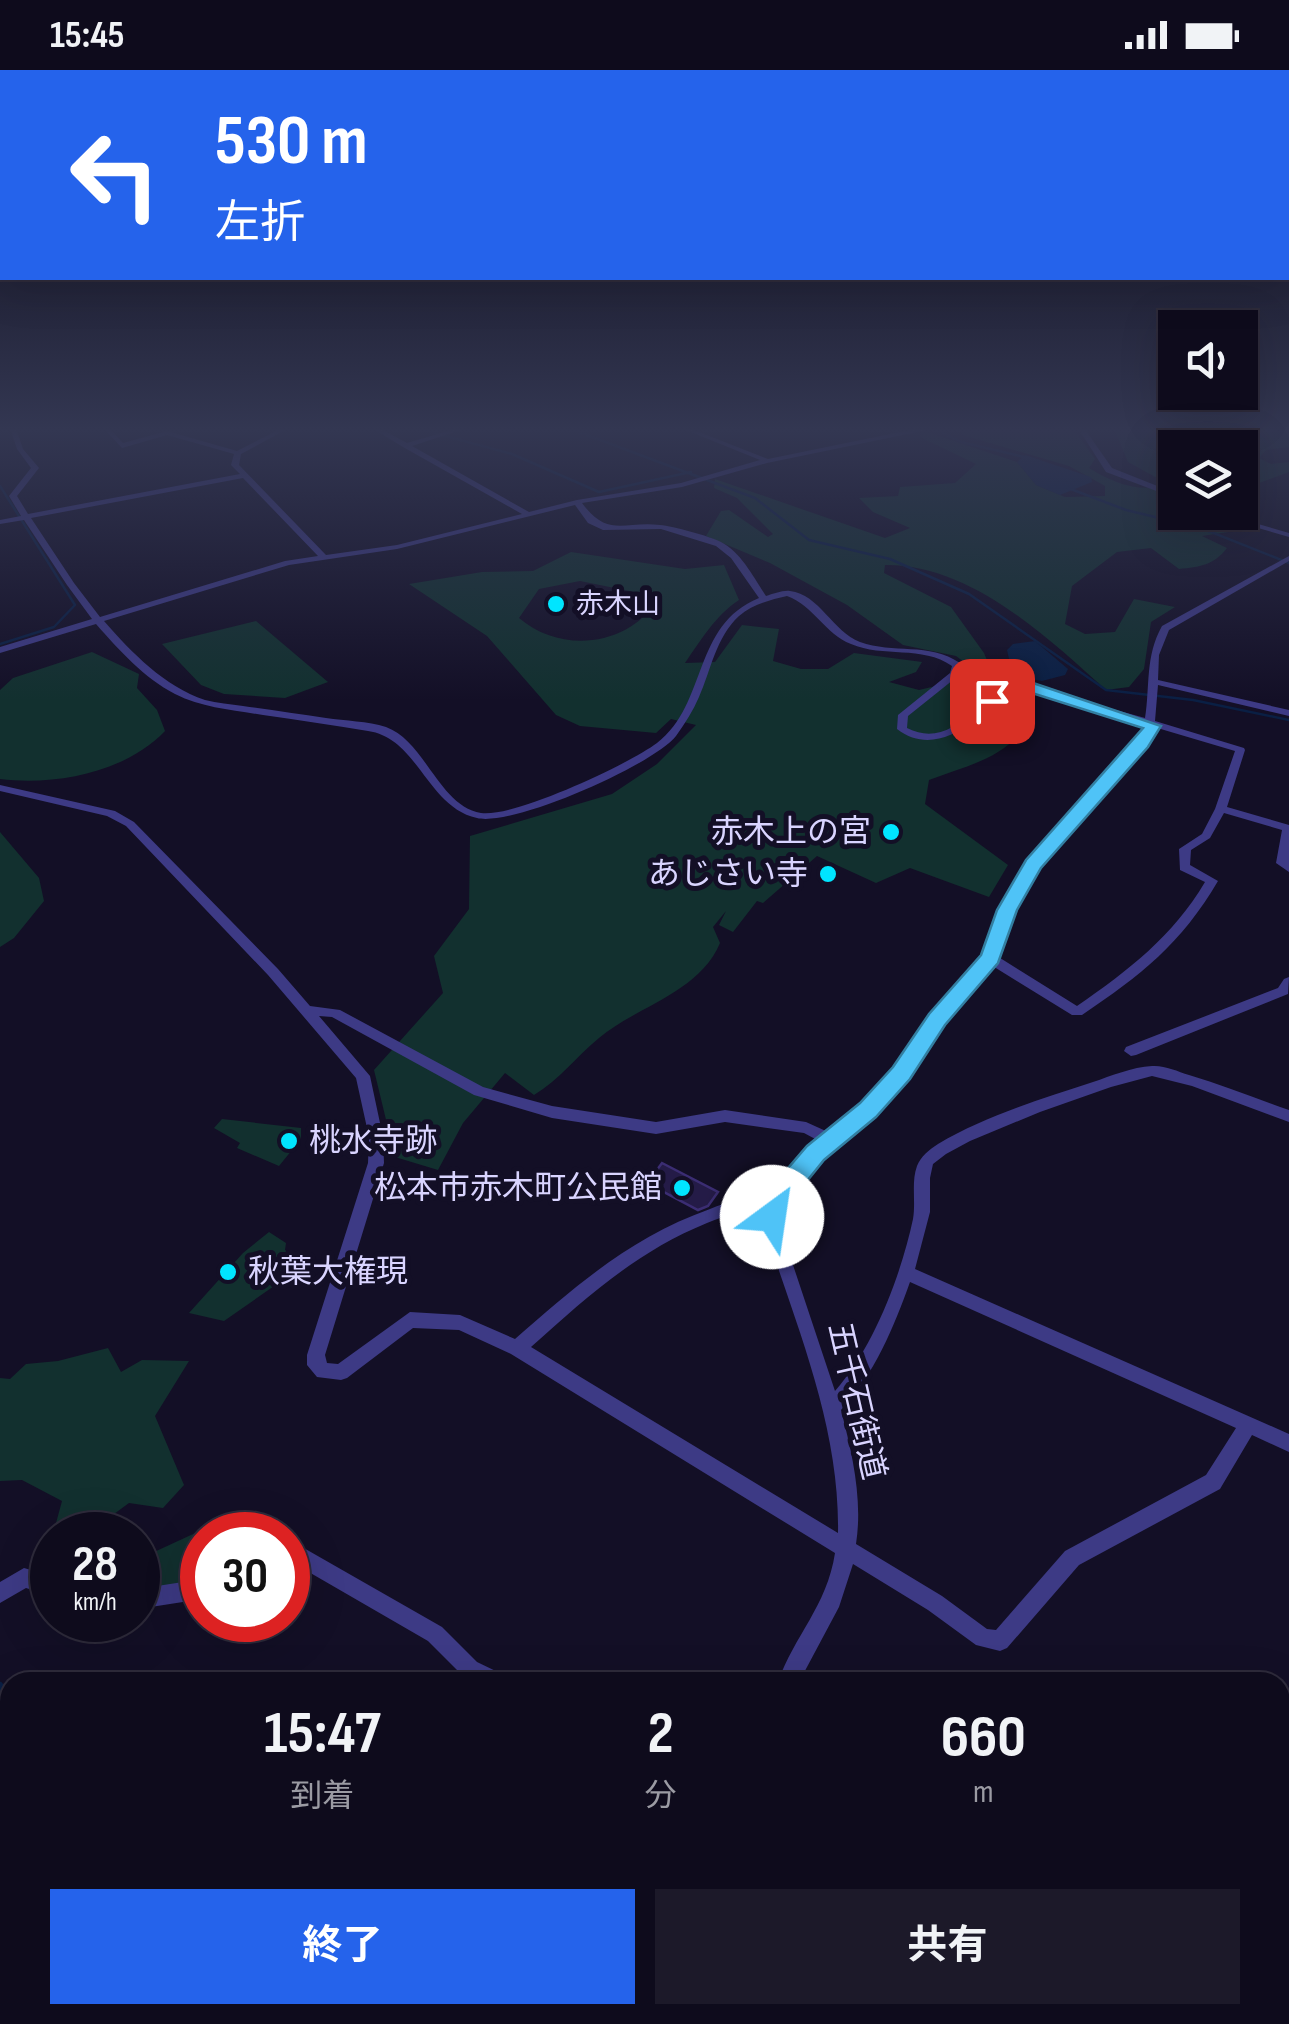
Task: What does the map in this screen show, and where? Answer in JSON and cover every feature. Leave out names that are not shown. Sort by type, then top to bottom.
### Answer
[{"type":"street","points":[[27,519],[95,622],[192,700],[373,728],[396,736],[448,794],[480,816],[512,815],[652,752],[679,722],[724,622],[764,600],[788,593],[801,596],[852,642],[953,661],[955,674],[900,720],[902,728],[917,737],[943,736],[1001,695],[1022,687],[1240,750],[1221,809],[1206,836],[1185,849],[1184,868],[1212,880],[1196,910],[1168,946],[1077,1012],[990,958]]},
{"type":"street","points":[[286,519],[323,556]]},
{"type":"street","points":[[0,650],[274,566],[397,548],[508,519]]},
{"type":"street","points":[[590,519],[606,528],[661,526],[719,544],[734,556],[764,600]]},
{"type":"street","points":[[1258,526],[1289,535]]},
{"type":"street","points":[[517,1348],[589,1282],[653,1239],[750,1199],[775,1204],[829,1139],[886,1092],[937,1020],[990,958],[1007,910],[1033,865],[1142,743],[1152,726],[1158,642],[1165,628],[1285,560]]},
{"type":"street","points":[[1155,692],[1289,713]]},
{"type":"street","points":[[0,788],[112,814],[130,824],[306,1010],[362,1076],[376,1136],[376,1163],[338,1275],[316,1365],[323,1371],[342,1372],[410,1320],[460,1323],[517,1348],[935,1602],[982,1638],[1000,1640],[1072,1558],[1214,1482],[1248,1425]]},
{"type":"street","points":[[432,800],[448,794]]},
{"type":"street","points":[[1221,809],[1286,828],[1282,862],[1289,868]]},
{"type":"street","points":[[1131,1052],[1283,990],[1289,982]]},
{"type":"street","points":[[306,1010],[335,1013],[480,1091],[552,1112],[656,1128],[725,1116],[806,1128],[829,1139]]},
{"type":"street","points":[[830,1408],[849,1392],[908,1274],[927,1160],[939,1148],[992,1123],[1153,1070],[1289,1116]]},
{"type":"street","name":"五千石街道","points":[[775,1204],[774,1228],[822,1370],[844,1482],[846,1550],[835,1589],[793,1672]]},
{"type":"street","points":[[908,1274],[1289,1443]]},
{"type":"street","points":[[310,1562],[434,1634],[476,1672]]},
{"type":"street","points":[[0,1593],[24,1578],[30,1580]]},
{"type":"green space","points":[[716,519],[742,519],[768,537],[773,534],[758,519],[831,519],[885,538],[910,528],[890,519],[1158,519],[1158,530],[1241,530],[1202,536],[1227,548],[1206,564],[1179,569],[1151,548],[1117,552],[1072,586],[1065,624],[1085,634],[1115,632],[1134,599],[1175,607],[1151,622],[1144,669],[1129,687],[1106,690],[1032,626],[976,590],[916,568],[885,565],[884,573],[951,607],[984,653],[994,677],[1034,703],[1028,721],[1007,746],[978,762],[929,780],[925,804],[1008,865],[989,897],[910,868],[876,883],[817,856],[763,903],[757,901],[733,932],[719,925],[726,911],[713,927],[720,943],[698,974],[599,1038],[543,1089],[534,1095],[505,1073],[463,1123],[438,1170],[395,1157],[374,1070],[443,993],[434,956],[469,909],[470,836],[612,794],[657,764],[696,725],[671,719],[656,733],[580,726],[556,715],[487,636],[409,584],[482,572],[533,571],[571,552],[685,569],[724,565],[739,600],[716,621],[685,663],[715,662],[742,625],[779,629],[773,661],[801,669],[828,669],[854,653],[922,662],[916,672],[889,682],[919,690],[961,680],[968,665],[956,656],[903,645],[847,605],[770,563],[706,536]],"holes":[[[580,581],[659,597],[631,626],[614,635],[575,641],[536,630],[519,618],[539,589]]]},
{"type":"green space","points":[[256,621],[328,682],[285,698],[224,694],[201,685],[162,644]]},
{"type":"green space","points":[[92,652],[139,674],[137,688],[157,710],[165,731],[131,757],[89,773],[44,780],[0,779],[0,690],[13,678]]},
{"type":"green space","points":[[0,832],[39,878],[44,901],[14,938],[0,947]]},
{"type":"green space","points":[[222,1119],[301,1128],[301,1139],[279,1166],[237,1148],[240,1143],[214,1128]]},
{"type":"green space","points":[[269,1232],[286,1243],[285,1250],[299,1262],[287,1277],[224,1321],[189,1313],[243,1253]]},
{"type":"green space","points":[[108,1348],[121,1372],[142,1360],[189,1361],[155,1416],[184,1485],[163,1508],[129,1503],[117,1512],[59,1512],[62,1501],[22,1480],[0,1481],[0,1378],[10,1379],[26,1364],[58,1361]]},
{"type":"green space","points":[[180,1540],[180,1583],[160,1587],[160,1549]]},
{"type":"water","points":[[1035,641],[1068,669],[1065,675],[1042,681],[1013,676],[1007,650],[1013,644]]},
{"type":"building","name":"松本市赤木町公民館","points":[[662,1163],[718,1192],[708,1206],[698,1210],[647,1183]]},
{"type":"waterway","points":[[0,644],[54,627],[75,605],[21,519]]},
{"type":"waterway","points":[[782,519],[809,540],[890,559],[969,594],[1106,690],[1193,700],[1289,720]]},
{"type":"waterway","points":[[1164,519],[1201,528],[1289,563]]},
{"type":"place","name":"赤木山","points":[[556,604]]},
{"type":"place","name":"赤木上の宮","points":[[891,832]]},
{"type":"place","name":"あじさい寺","points":[[828,874]]},
{"type":"place","name":"桃水寺跡","points":[[289,1141]]},
{"type":"place","name":"松本市赤木町公民館","points":[[682,1188]]},
{"type":"place","name":"秋葉大権現","points":[[228,1272]]},
{"type":"route","points":[[772,1217],[780,1196],[816,1153],[868,1110],[916,1055],[937,1020],[990,958],[1007,910],[1033,865],[1142,743],[1152,726],[1033,688],[1010,689],[992,701]]}]
